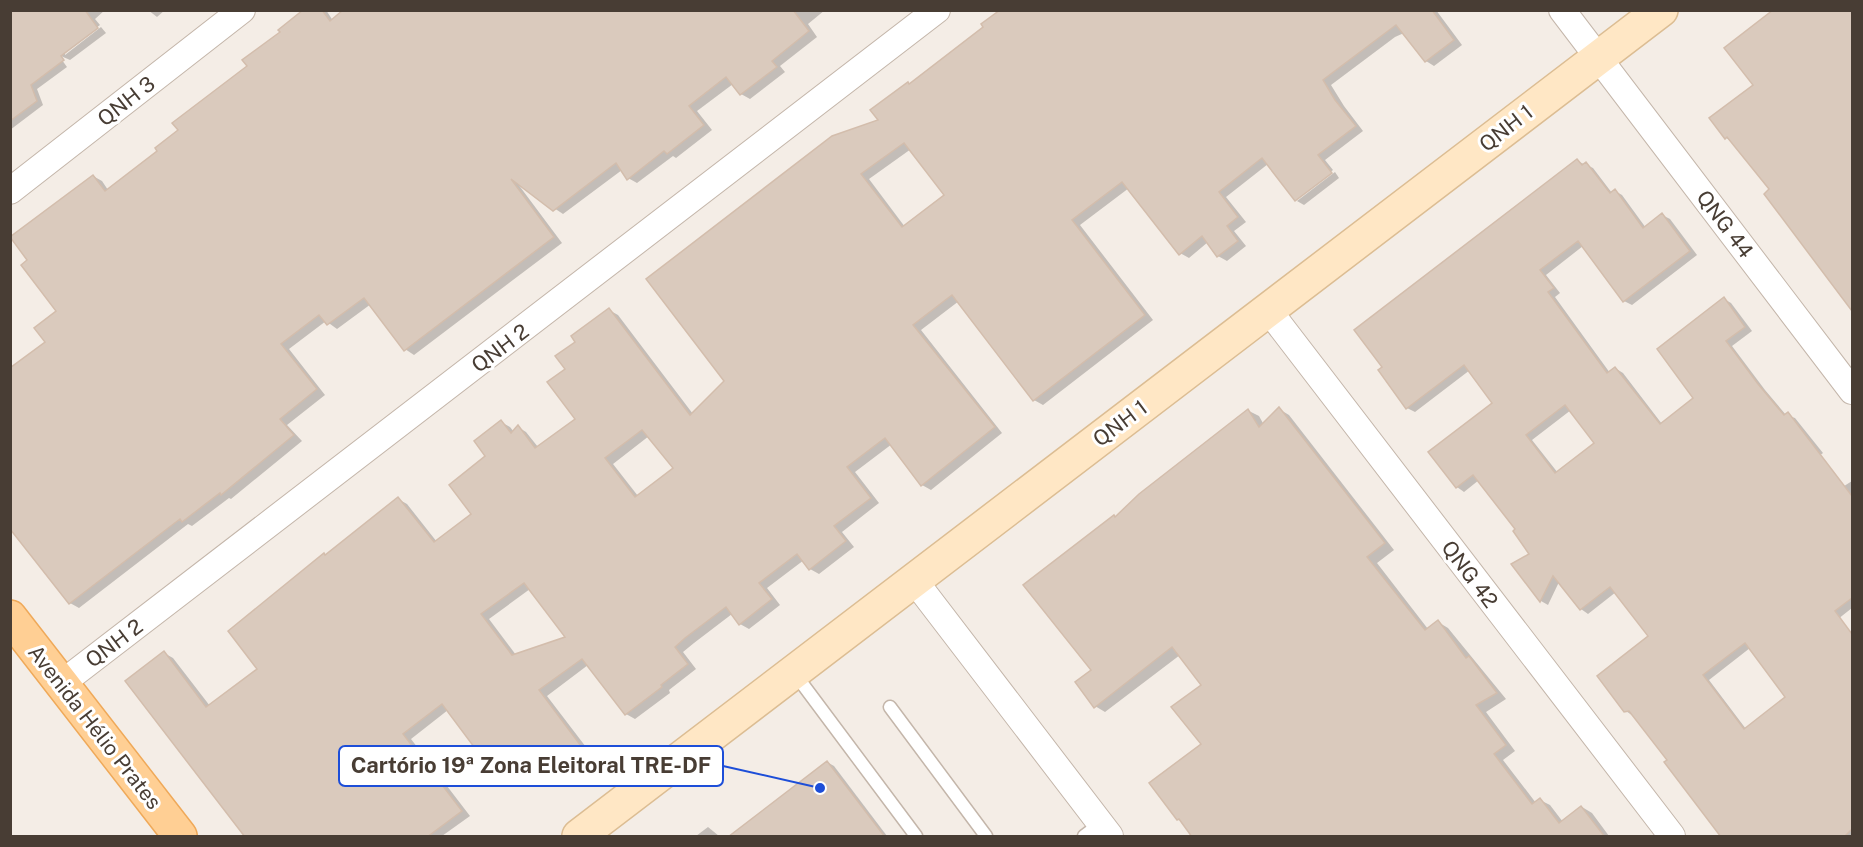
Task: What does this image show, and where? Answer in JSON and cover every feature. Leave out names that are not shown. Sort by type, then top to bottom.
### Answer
[{"type":"main road","name":"Avenida Hélio Prates","points":[[10,617],[180,837]]},
{"type":"street","name":"QNH 3","points":[[10,191],[242,10]]},
{"type":"street","name":"QNH 2","points":[[62,683],[937,10]]},
{"type":"street","name":"QNG 44","points":[[1562,10],[1852,391]]},
{"type":"street","name":"QNH 1","points":[[579,837],[1661,10]]},
{"type":"street","name":"QNG 42","points":[[1269,311],[1672,837]]},
{"type":"street","points":[[914,580],[1098,832]]},
{"type":"lane","points":[[794,672],[916,837]]},
{"type":"lane","points":[[890,707],[986,837]]},
{"type":"building","points":[[10,10],[85,10],[98,28],[61,56],[64,60],[31,85],[37,101],[10,121]]},
{"type":"building","points":[[303,10],[322,10],[330,21],[343,10],[793,10],[809,31],[772,61],[777,67],[740,95],[726,77],[689,106],[704,125],[667,154],[664,151],[627,180],[616,163],[553,211],[511,179],[554,237],[404,351],[364,298],[327,325],[319,315],[281,344],[317,389],[280,419],[294,435],[221,495],[220,493],[182,522],[180,519],[69,604],[10,529],[10,368],[45,342],[34,328],[56,311],[21,265],[27,260],[10,237],[93,175],[105,191],[157,151],[155,148],[178,130],[172,123],[247,66],[242,60],[280,32],[278,30]]},
{"type":"building","points":[[1000,10],[1432,10],[1454,40],[1425,62],[1396,25],[1323,80],[1335,100],[1356,126],[1318,155],[1332,173],[1295,201],[1262,158],[1219,192],[1238,217],[1227,226],[1238,241],[1217,257],[1202,236],[1179,255],[1122,182],[1072,220],[1145,315],[1033,401],[952,295],[913,325],[995,427],[921,486],[885,438],[847,467],[871,498],[834,526],[846,541],[809,570],[797,554],[759,583],[772,599],[739,625],[726,607],[685,638],[675,647],[688,664],[625,715],[582,659],[539,690],[581,746],[548,771],[535,753],[498,779],[442,704],[403,734],[462,811],[427,837],[245,837],[125,681],[164,651],[206,707],[257,669],[228,631],[324,553],[325,555],[398,497],[434,542],[471,514],[449,485],[485,456],[474,441],[501,420],[511,433],[518,425],[535,448],[575,419],[547,382],[565,369],[555,356],[575,342],[571,336],[609,308],[690,415],[724,381],[646,279],[832,136],[878,120],[870,110],[908,82],[909,84],[983,27],[981,24]],"holes":[[[904,143],[944,195],[902,227],[861,174]],[[642,430],[673,468],[635,497],[605,458]],[[524,583],[565,637],[512,655],[481,614]]]},
{"type":"building","points":[[1773,10],[1852,10],[1852,311],[1764,194],[1769,189],[1709,118],[1753,85],[1724,48]]},
{"type":"building","points":[[1577,159],[1582,165],[1586,162],[1610,193],[1615,189],[1643,228],[1662,213],[1690,251],[1623,302],[1578,241],[1540,270],[1554,288],[1548,292],[1607,373],[1615,367],[1660,424],[1693,398],[1657,349],[1724,297],[1745,327],[1726,341],[1784,415],[1788,412],[1852,496],[1852,598],[1835,611],[1852,634],[1852,829],[1844,837],[1721,837],[1664,762],[1667,760],[1629,711],[1624,712],[1597,676],[1648,636],[1610,587],[1580,610],[1553,576],[1540,602],[1511,564],[1529,554],[1513,531],[1515,529],[1473,475],[1456,488],[1428,452],[1492,403],[1464,365],[1406,409],[1378,370],[1382,367],[1354,330]],"holes":[[[1565,405],[1594,443],[1555,473],[1526,435]],[[1745,643],[1785,697],[1744,729],[1703,675]]]},
{"type":"building","points":[[1279,407],[1385,543],[1367,557],[1425,630],[1438,620],[1466,658],[1469,656],[1497,693],[1476,705],[1506,745],[1494,754],[1532,804],[1540,798],[1559,823],[1581,806],[1605,837],[1192,837],[1179,819],[1177,820],[1149,783],[1201,744],[1171,707],[1201,685],[1172,647],[1094,708],[1075,682],[1091,670],[1023,585],[1114,515],[1115,517],[1139,494],[1248,409],[1259,427]]},
{"type":"building","points":[[827,761],[885,837],[728,837]]},
{"type":"place","name":"Cartório 19ª Zona Eleitoral TRE-DF","points":[[820,788]]}]
